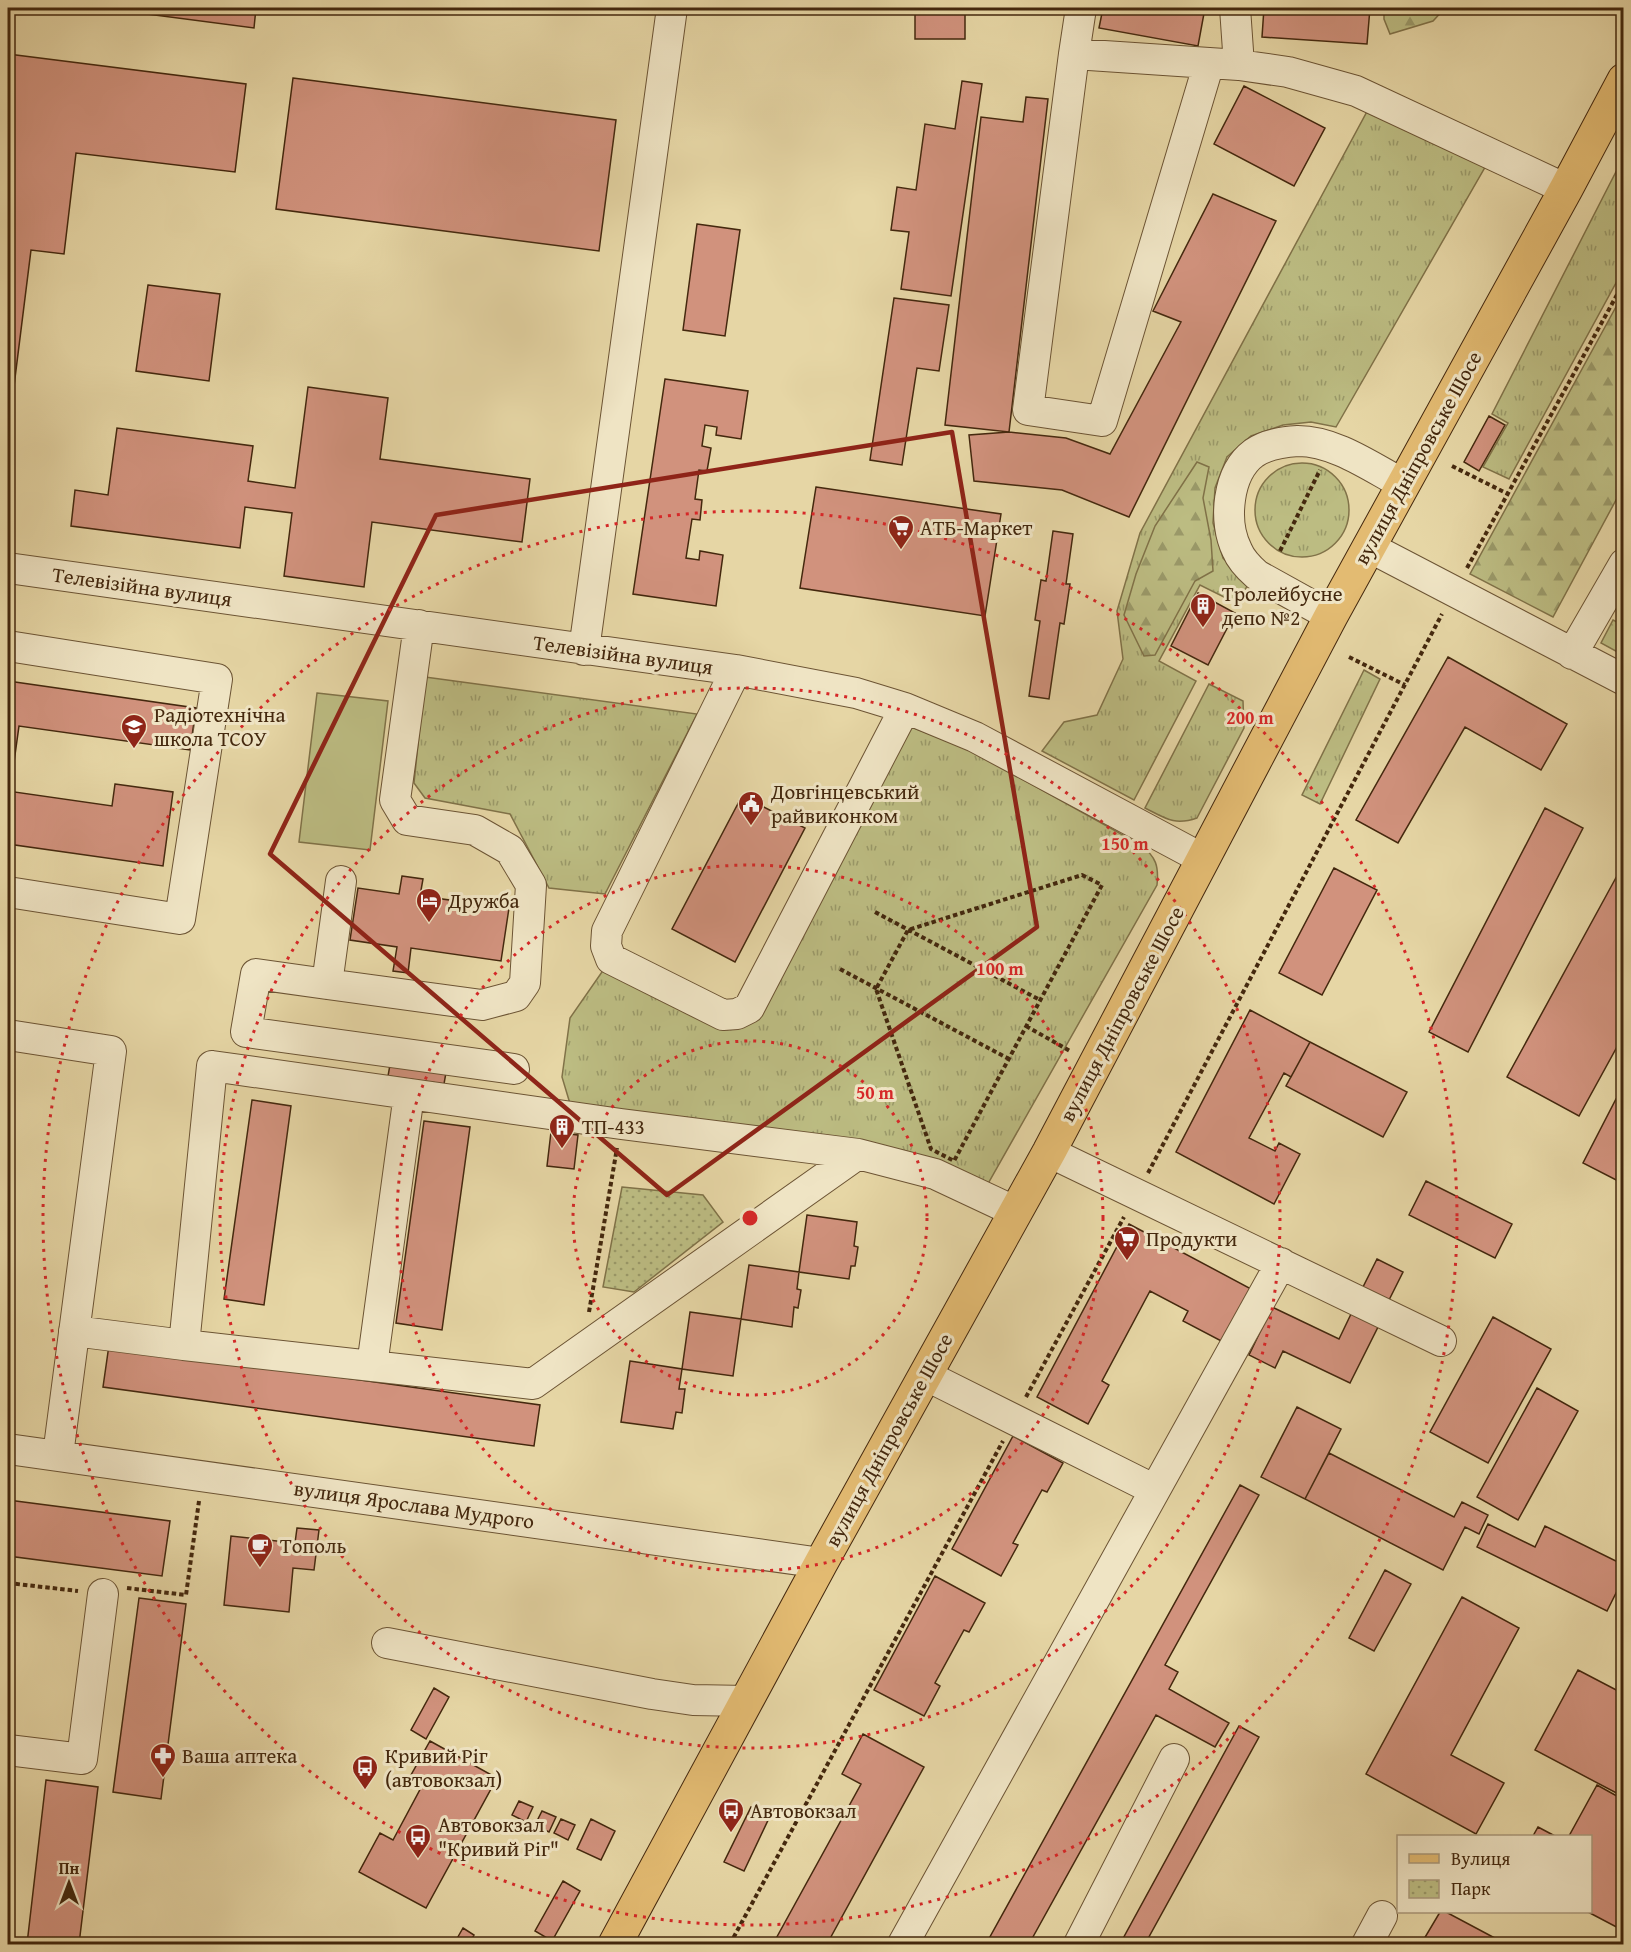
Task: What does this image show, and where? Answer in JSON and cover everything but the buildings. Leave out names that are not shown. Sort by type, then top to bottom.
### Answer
[{"type":"main road","name":"вулиця Дніпровське Шосе","points":[[615,1944],[821,1563],[1049,1152],[1331,616],[1566,189],[1623,80]]},
{"type":"street","points":[[584,650],[672,8]]},
{"type":"street","points":[[1081,8],[1028,410],[1102,421],[1209,63]]},
{"type":"street","points":[[1235,8],[1239,65]]},
{"type":"street","points":[[1074,54],[1239,65],[1288,72],[1356,91],[1566,189]]},
{"type":"street","points":[[1331,616],[1257,575],[1247,566],[1237,551],[1229,524],[1229,506],[1240,468],[1253,454],[1265,446],[1280,442],[1316,442],[1403,484]]},
{"type":"street","points":[[1369,548],[1623,680]]},
{"type":"street","points":[[1572,654],[1623,564]]},
{"type":"street","name":"Телевізійна вулиця","points":[[8,568],[736,670],[856,693],[904,708],[975,737],[1203,859]]},
{"type":"street","points":[[419,625],[394,800],[407,820],[475,830],[510,850],[531,885],[525,983],[516,996],[482,1005],[256,974],[246,1032],[514,1069]]},
{"type":"street","points":[[8,646],[217,679],[180,919],[8,892]]},
{"type":"street","points":[[736,670],[607,931],[606,946],[611,959],[723,1015],[737,1014],[749,1008],[904,708]]},
{"type":"street","points":[[327,984],[341,881]]},
{"type":"street","points":[[8,1035],[111,1051],[58,1455]]},
{"type":"street","points":[[184,1345],[212,1066],[621,1124],[858,1154],[935,1174],[1016,1212]]},
{"type":"street","points":[[372,1366],[409,1094]]},
{"type":"street","points":[[1049,1152],[1441,1341]]},
{"type":"street","points":[[74,1331],[533,1384],[858,1154]]},
{"type":"street","points":[[903,1944],[1281,1263]]},
{"type":"street","points":[[925,1375],[1155,1490]]},
{"type":"street","name":"вулиця Ярослава Мудрого","points":[[8,1449],[821,1563]]},
{"type":"street","points":[[8,1750],[81,1760],[103,1594]]},
{"type":"street","points":[[387,1643],[652,1694],[693,1700],[747,1701]]},
{"type":"street","points":[[1079,1944],[1174,1760]]},
{"type":"street","points":[[1367,1944],[1382,1916]]},
{"type":"path","points":[[730,1944],[1136,1194],[1454,592],[1623,282]]},
{"type":"path","points":[[1452,466],[1508,494]]},
{"type":"path","points":[[1280,551],[1322,467]]},
{"type":"path","points":[[1349,657],[1405,685]]},
{"type":"path","points":[[1082,875],[1102,885],[954,1161],[931,1149],[876,989],[908,930],[1082,875]]},
{"type":"path","points":[[875,912],[1040,1000]]},
{"type":"path","points":[[840,969],[1009,1059]]},
{"type":"path","points":[[1026,1026],[1094,1065]]},
{"type":"path","points":[[583,1348],[621,1124]]},
{"type":"path","points":[[8,1583],[103,1594],[128,1588],[186,1595],[202,1475]]},
{"type":"highlighted area","points":[[952,432],[1037,927],[667,1195],[270,854],[436,515]]},
{"type":"green space","points":[[1384,8],[1445,8],[1433,21],[1390,34],[1384,19]]},
{"type":"green space","points":[[1370,106],[1488,162],[1336,427],[1311,422],[1283,425],[1251,436],[1227,457],[1215,488],[1213,523],[1223,558],[1248,584],[1238,604],[1200,585],[1159,661],[1196,681],[1134,800],[1042,751],[1064,722],[1097,715],[1123,659],[1117,611],[1140,533]]},
{"type":"green space","points":[[1623,158],[1623,270],[1509,479],[1483,467],[1508,423],[1492,414]]},
{"type":"green space","points":[[1623,294],[1623,487],[1553,617],[1470,574]]},
{"type":"green space","points":[[1197,462],[1209,467],[1203,498],[1211,540],[1213,571],[1195,581],[1155,655],[1144,656],[1124,615],[1136,574],[1155,526]]},
{"type":"green space","points":[[1302,463],[1320,466],[1335,477],[1346,492],[1349,510],[1346,528],[1335,543],[1320,554],[1302,557],[1284,554],[1269,543],[1258,528],[1255,510],[1258,492],[1269,477],[1284,466]]},
{"type":"green space","points":[[1613,620],[1623,625],[1623,655],[1601,643]]},
{"type":"green space","points":[[1364,670],[1380,679],[1320,804],[1302,795]]},
{"type":"green space","points":[[425,677],[697,714],[605,894],[549,888],[510,814],[425,798],[414,783]]},
{"type":"green space","points":[[1209,684],[1243,701],[1244,728],[1197,818],[1182,821],[1170,820],[1145,808]]},
{"type":"green space","points":[[317,693],[388,701],[370,850],[299,842]]},
{"type":"green space","points":[[899,722],[970,750],[1141,845],[1153,858],[1157,867],[1157,885],[981,1196],[935,1174],[574,1117],[562,1077],[570,1018],[611,959],[737,1014]]},
{"type":"green space","points":[[622,1187],[703,1195],[723,1222],[634,1292],[603,1287]]},
{"type":"place","name":"АТБ-Маркет","points":[[901,551]]},
{"type":"place","name":"Тролейбусне депо №2","points":[[1203,629]]},
{"type":"place","name":"Радіотехнічна школа ТСОУ","points":[[134,750]]},
{"type":"place","name":"Довгінцевський райвиконком","points":[[751,827]]},
{"type":"place","name":"Дружба","points":[[429,924]]},
{"type":"place","name":"ТП-433","points":[[562,1150]]},
{"type":"place","name":"Продукти","points":[[1127,1262]]},
{"type":"place","name":"Тополь","points":[[260,1569]]},
{"type":"place","name":"Ваша аптека","points":[[163,1779]]},
{"type":"place","name":"Кривий Ріг (автовокзал)","points":[[365,1791]]},
{"type":"place","name":"Автовокзал","points":[[731,1834]]},
{"type":"place","name":"Автовокзал \"Кривий Ріг\"","points":[[418,1860]]}]
